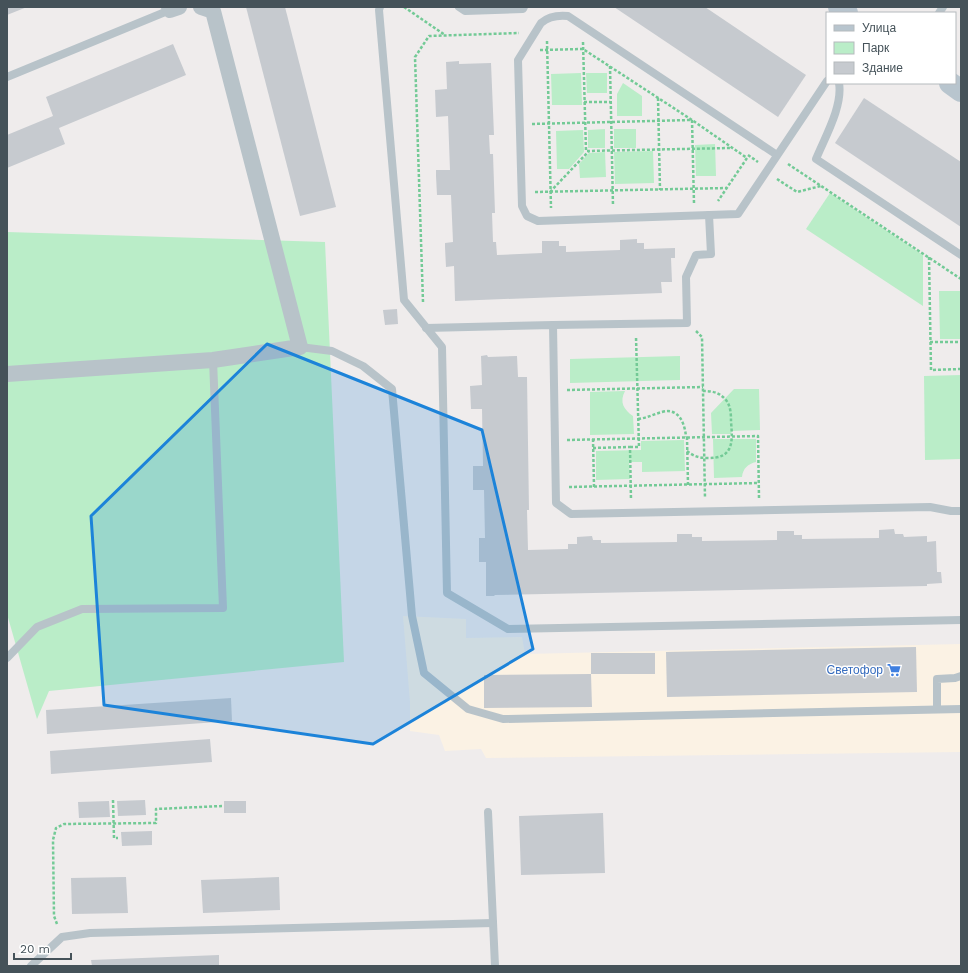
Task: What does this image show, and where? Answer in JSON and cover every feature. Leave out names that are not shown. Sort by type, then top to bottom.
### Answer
[{"type":"street","points":[[7,376],[213,360],[300,347],[213,11],[201,7]]},
{"type":"street","points":[[951,84],[961,91]]},
{"type":"lane","points":[[380,7],[379,10],[404,300],[442,347],[447,593],[508,629],[961,620]]},
{"type":"lane","points":[[459,7],[465,11],[522,9],[524,7]]},
{"type":"lane","points":[[7,77],[173,8]]},
{"type":"lane","points":[[777,156],[568,16],[560,15],[546,18],[541,22],[518,60],[522,206],[527,216],[538,221],[738,214],[777,156],[826,82]]},
{"type":"lane","points":[[839,84],[838,110],[816,159],[961,255]]},
{"type":"lane","points":[[425,326],[687,323],[686,277],[696,255],[712,254],[709,215]]},
{"type":"lane","points":[[553,325],[556,503],[571,514],[930,507],[951,512],[961,511]]},
{"type":"lane","points":[[300,347],[332,351],[363,366],[392,389],[412,616],[424,673],[468,709],[503,719],[961,708]]},
{"type":"lane","points":[[7,658],[37,627],[82,609],[223,608],[213,360]]},
{"type":"lane","points":[[937,709],[937,679],[955,678],[961,676]]},
{"type":"lane","points":[[488,812],[495,966]]},
{"type":"lane","points":[[31,966],[62,937],[90,933],[493,923]]},
{"type":"path","points":[[404,7],[446,35]]},
{"type":"path","points":[[546,18],[551,221]]},
{"type":"path","points":[[425,326],[415,57],[429,36],[535,32]]},
{"type":"path","points":[[583,49],[586,151],[589,151]]},
{"type":"path","points":[[523,51],[583,49],[692,120],[747,158],[709,215]]},
{"type":"path","points":[[610,66],[613,218]]},
{"type":"path","points":[[658,98],[660,190]]},
{"type":"path","points":[[584,102],[610,102]]},
{"type":"path","points":[[520,124],[723,119]]},
{"type":"path","points":[[692,120],[694,215]]},
{"type":"path","points":[[550,192],[589,151],[731,148]]},
{"type":"path","points":[[777,156],[961,278]]},
{"type":"path","points":[[766,172],[797,192],[822,186]]},
{"type":"path","points":[[521,192],[727,188]]},
{"type":"path","points":[[929,257],[931,370],[961,369]]},
{"type":"path","points":[[593,448],[639,447],[636,324]]},
{"type":"path","points":[[695,330],[702,337],[705,511]]},
{"type":"path","points":[[930,342],[961,342]]},
{"type":"path","points":[[554,390],[638,388],[703,389],[720,395],[727,400],[731,411],[731,446],[727,452],[720,457],[697,457],[687,451]]},
{"type":"path","points":[[638,419],[651,417],[663,412],[671,412],[678,415],[683,421],[686,430],[688,485]]},
{"type":"path","points":[[555,440],[758,436],[760,510]]},
{"type":"path","points":[[593,439],[594,487]]},
{"type":"path","points":[[630,447],[631,513]]},
{"type":"path","points":[[556,488],[759,483]]},
{"type":"path","points":[[113,800],[114,838],[118,838]]},
{"type":"path","points":[[62,937],[54,916],[53,840],[56,828],[64,824],[156,823],[156,809],[222,806]]},
{"type":"highlighted area","points":[[267,344],[482,430],[533,649],[373,744],[104,705],[91,516]]},
{"type":"shaded area","points":[[403,616],[466,619],[466,638],[522,637],[525,654],[961,644],[961,752],[486,758],[481,749],[445,751],[439,735],[410,731],[410,702]]},
{"type":"green space","points":[[581,73],[582,105],[552,105],[551,74]]},
{"type":"green space","points":[[586,73],[607,73],[607,93],[587,93]]},
{"type":"green space","points":[[623,83],[642,96],[642,116],[617,116],[617,94]]},
{"type":"green space","points":[[605,129],[605,148],[588,148],[588,130]]},
{"type":"green space","points":[[614,129],[636,129],[636,148],[614,148]]},
{"type":"green space","points":[[583,130],[584,152],[569,169],[557,169],[556,131]]},
{"type":"green space","points":[[715,144],[716,176],[696,176],[695,145]]},
{"type":"green space","points":[[653,151],[654,183],[615,184],[614,152]]},
{"type":"green space","points":[[605,152],[606,177],[580,178],[579,164],[589,153]]},
{"type":"green space","points":[[830,193],[923,255],[923,306],[806,229]]},
{"type":"green space","points":[[7,232],[325,242],[344,662],[49,691],[37,719],[7,614]]},
{"type":"green space","points":[[939,291],[961,291],[961,339],[940,339]]},
{"type":"green space","points":[[680,356],[680,380],[570,383],[570,359]]},
{"type":"green space","points":[[961,375],[961,459],[925,460],[924,376]]},
{"type":"green space","points":[[734,389],[759,389],[760,430],[732,431],[731,434],[712,434],[711,413]]},
{"type":"green space","points":[[625,391],[622,399],[623,405],[633,416],[634,434],[590,435],[590,392]]},
{"type":"green space","points":[[713,439],[756,439],[756,462],[746,467],[743,471],[742,477],[714,478]]},
{"type":"green space","points":[[684,440],[685,471],[642,472],[642,462],[629,462],[630,479],[596,480],[596,451],[641,450],[641,441]]},
{"type":"building","points":[[7,7],[27,7],[7,15]]},
{"type":"building","points":[[246,7],[285,7],[336,207],[300,216]]},
{"type":"building","points":[[614,7],[705,7],[806,75],[778,117]]},
{"type":"building","points":[[173,44],[186,75],[59,128],[65,144],[7,168],[7,135],[53,116],[46,97]]},
{"type":"building","points":[[459,61],[459,64],[491,63],[494,135],[489,135],[490,154],[493,154],[495,213],[492,213],[493,242],[496,242],[497,255],[542,253],[542,241],[559,241],[559,246],[566,246],[566,252],[620,250],[620,240],[637,239],[637,243],[644,243],[644,249],[675,248],[675,258],[671,258],[672,282],[661,282],[662,293],[455,301],[454,266],[446,267],[445,247],[445,243],[453,242],[451,195],[437,195],[436,176],[436,170],[450,170],[448,116],[436,117],[435,90],[447,89],[446,62]]},
{"type":"building","points":[[864,98],[961,162],[961,227],[835,143]]},
{"type":"building","points":[[397,309],[398,324],[385,325],[383,310]]},
{"type":"building","points":[[487,355],[488,357],[517,356],[518,377],[527,377],[529,510],[527,510],[528,550],[568,549],[568,544],[577,544],[577,537],[592,536],[593,540],[601,540],[601,543],[677,542],[677,534],[692,534],[692,537],[702,537],[702,541],[777,540],[777,531],[794,531],[794,535],[802,535],[802,539],[879,538],[879,530],[894,529],[895,534],[903,534],[904,537],[927,536],[927,542],[936,541],[937,572],[941,572],[942,583],[927,584],[927,586],[486,596],[486,562],[479,562],[479,538],[485,538],[484,490],[473,490],[473,466],[483,466],[482,409],[471,409],[470,386],[482,385],[481,356]]},
{"type":"building","points":[[916,647],[917,692],[667,697],[666,652]]},
{"type":"building","points":[[591,653],[655,653],[655,674],[591,674]]},
{"type":"building","points":[[591,674],[592,707],[484,708],[484,675]]},
{"type":"building","points":[[231,698],[232,721],[47,734],[46,710]]},
{"type":"building","points":[[210,739],[212,762],[51,774],[50,751]]},
{"type":"building","points":[[145,800],[146,815],[118,816],[117,801]]},
{"type":"building","points":[[109,801],[110,817],[79,818],[78,802]]},
{"type":"building","points":[[224,801],[246,801],[246,813],[224,813]]},
{"type":"building","points":[[603,813],[605,873],[521,875],[519,816]]},
{"type":"building","points":[[152,831],[152,845],[122,846],[121,832]]},
{"type":"building","points":[[126,877],[128,913],[72,914],[71,878]]},
{"type":"building","points":[[279,877],[280,910],[203,913],[201,880]]},
{"type":"building","points":[[219,955],[219,966],[92,966],[91,960]]},
{"type":"place","name":"Светофор","points":[[894,670]]}]
